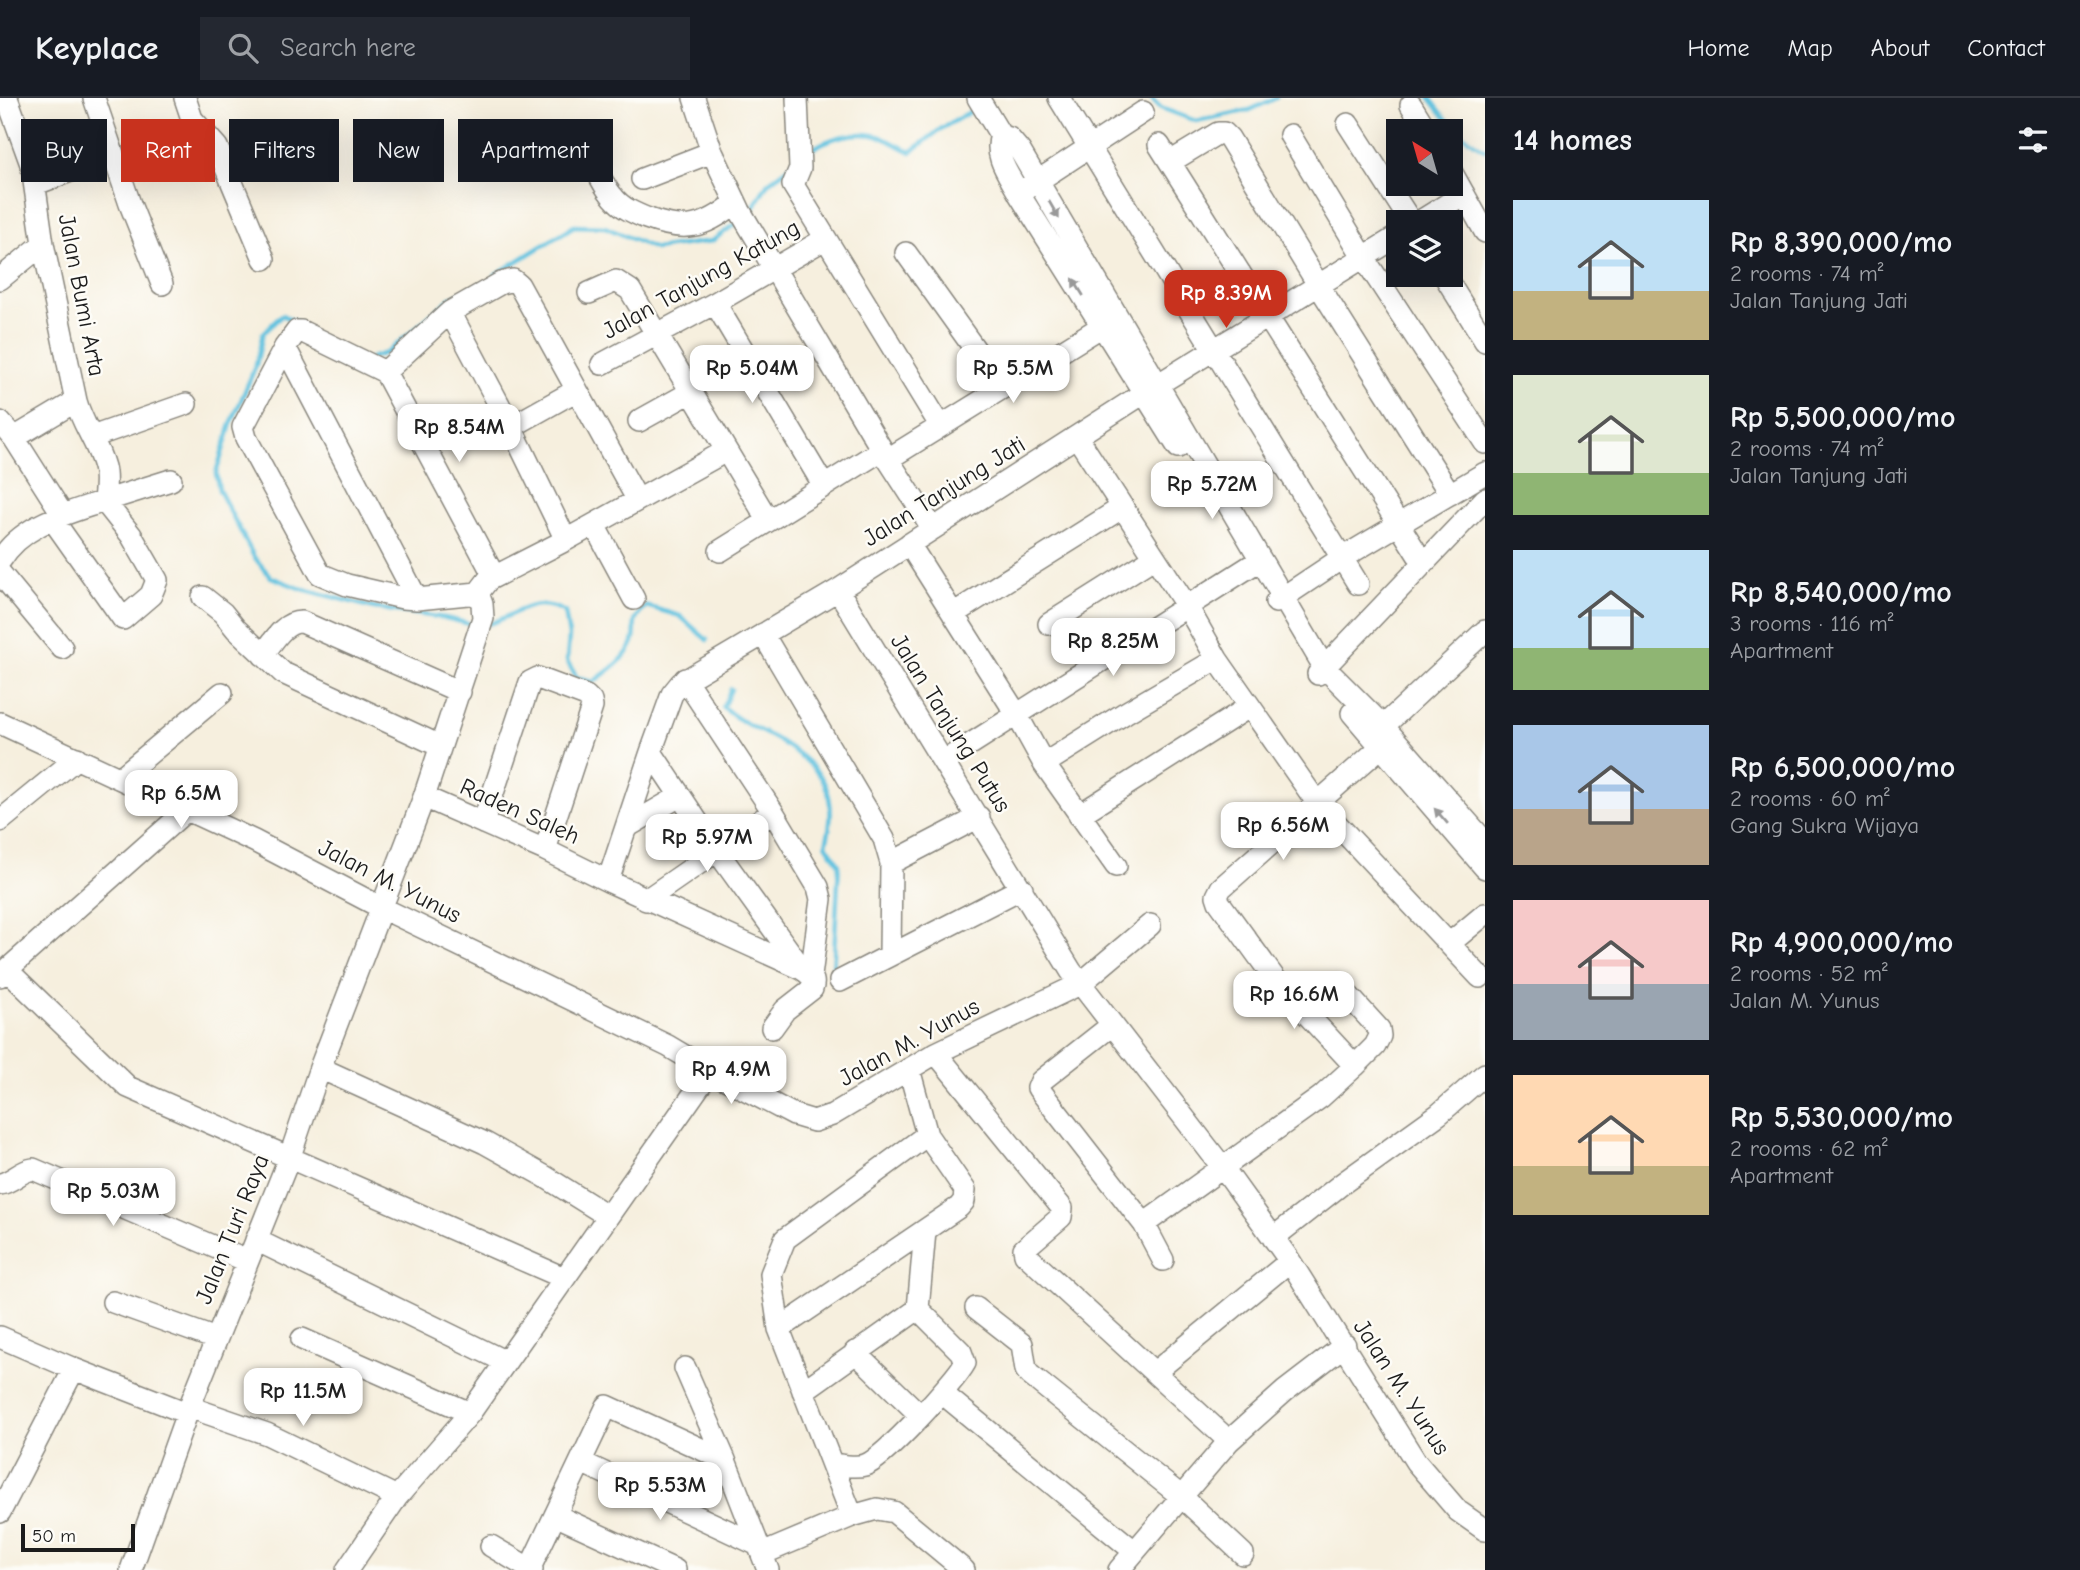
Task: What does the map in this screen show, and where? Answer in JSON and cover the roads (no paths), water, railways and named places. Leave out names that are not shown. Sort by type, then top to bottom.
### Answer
[{"type":"street","name":"Jalan Bumi Arta","points":[[7,98],[36,184],[43,244],[80,417],[92,437],[105,469],[104,501]]},
{"type":"street","points":[[94,98],[162,284]]},
{"type":"street","points":[[185,98],[192,119],[217,148],[264,260]]},
{"type":"street","points":[[694,98],[712,152],[741,213],[933,529]]},
{"type":"street","points":[[797,98],[800,168],[793,185],[940,425]]},
{"type":"street","points":[[1059,98],[1358,584]]},
{"type":"street","points":[[981,104],[1001,136],[1009,138],[1020,151],[1110,322]]},
{"type":"street","points":[[1411,105],[1420,119]]},
{"type":"street","points":[[1019,194],[1143,112]]},
{"type":"street","points":[[1348,124],[1403,210]]},
{"type":"street","points":[[1418,555],[1165,154],[1218,133],[1224,133],[1229,138],[1450,494]]},
{"type":"street","points":[[1290,135],[1364,258],[1484,440]]},
{"type":"street","points":[[1001,136],[998,145],[1000,157],[1019,194],[1110,322],[1279,600],[1305,657],[1321,670],[1485,842]]},
{"type":"street","points":[[642,179],[712,152]]},
{"type":"street","points":[[36,184],[113,155]]},
{"type":"street","points":[[604,182],[613,198],[629,211],[668,227],[685,227],[741,213]]},
{"type":"street","points":[[1463,187],[1474,201],[1485,232]]},
{"type":"street","points":[[1450,210],[1474,201]]},
{"type":"street","name":"Jalan Tanjung Katung","points":[[602,363],[716,303],[825,239]]},
{"type":"street","points":[[0,279],[43,244]]},
{"type":"street","name":"Jalan Tanjung Jati","points":[[838,590],[1151,389],[1386,244]]},
{"type":"street","points":[[905,253],[1002,387]]},
{"type":"street","points":[[1188,306],[1240,273]]},
{"type":"street","points":[[385,372],[450,312],[501,283],[515,281],[636,499]]},
{"type":"street","points":[[589,293],[616,281],[630,290],[768,520]]},
{"type":"street","points":[[1451,287],[1485,341]]},
{"type":"street","points":[[716,303],[824,486]]},
{"type":"street","points":[[450,312],[511,427],[566,540]]},
{"type":"street","points":[[720,551],[824,486],[940,425],[1110,322]]},
{"type":"street","points":[[494,576],[385,372],[301,331],[295,332],[244,422],[243,430],[320,574],[347,585],[417,599],[478,593],[480,587],[494,576],[594,525],[636,499],[726,451]]},
{"type":"street","points":[[285,346],[417,599]]},
{"type":"street","points":[[511,427],[577,390]]},
{"type":"street","points":[[639,421],[691,392]]},
{"type":"street","points":[[76,401],[7,430],[123,619],[151,594],[157,580],[140,549],[104,501]]},
{"type":"street","points":[[92,437],[186,404]]},
{"type":"street","points":[[1077,437],[1188,608],[1217,659],[1318,804],[1480,978]]},
{"type":"street","points":[[1279,600],[1342,558],[1482,475],[1485,499],[1321,670]]},
{"type":"street","points":[[0,561],[9,547],[24,533],[58,517],[171,480]]},
{"type":"street","points":[[953,614],[1123,507]]},
{"type":"street","points":[[594,525],[634,599]]},
{"type":"street","points":[[909,544],[1017,715],[1044,764],[1116,866]]},
{"type":"street","points":[[1049,624],[1155,557]]},
{"type":"street","points":[[944,761],[1256,563]]},
{"type":"street","points":[[0,573],[62,648]]},
{"type":"street","points":[[608,881],[673,694],[685,679],[838,590]]},
{"type":"street","name":"Jalan Tanjung Putus","points":[[838,590],[1080,984]]},
{"type":"street","name":"Jalan Turi Raya","points":[[131,1570],[188,1410],[290,1156],[320,1068],[424,797],[483,618],[478,593]]},
{"type":"street","points":[[203,597],[223,613],[283,673],[440,746]]},
{"type":"street","points":[[263,655],[282,631],[296,622],[302,622],[460,692]]},
{"type":"street","points":[[1355,1066],[1278,984],[1217,896],[1222,888],[1318,804],[1485,631]]},
{"type":"street","points":[[763,634],[879,827],[891,863],[890,955]]},
{"type":"street","points":[[1044,764],[1217,659]]},
{"type":"street","points":[[483,822],[530,682],[538,678],[586,696],[592,707],[545,850]]},
{"type":"street","points":[[685,679],[774,812],[819,893],[821,899],[807,972]]},
{"type":"street","points":[[120,778],[222,693]]},
{"type":"street","points":[[1079,815],[1248,706]]},
{"type":"street","name":"Jalan M. Yunus","points":[[0,723],[254,841],[383,908],[668,1046],[794,1115],[814,1121],[832,1115],[936,1053],[1080,984],[1223,1168],[1290,1261],[1416,1462],[1458,1511],[1485,1530]]},
{"type":"street","points":[[1382,736],[1485,868]]},
{"type":"street","points":[[651,752],[717,851],[814,984],[812,989],[785,1010],[772,1028]]},
{"type":"street","points":[[0,821],[76,758]]},
{"type":"street","points":[[627,827],[680,796]]},
{"type":"street","name":"Raden Saleh","points":[[424,797],[807,972]]},
{"type":"street","points":[[188,809],[4,973],[128,1087],[564,1278]]},
{"type":"street","points":[[646,900],[774,812]]},
{"type":"street","points":[[891,863],[979,817]]},
{"type":"street","points":[[840,981],[1022,888]]},
{"type":"street","points":[[1449,944],[1485,914]]},
{"type":"street","points":[[1080,984],[1150,925]]},
{"type":"street","points":[[1144,1224],[1321,1097],[1375,1046],[1380,1036],[1379,1029],[1337,983]]},
{"type":"street","points":[[1112,1025],[1041,1081],[1038,1088],[1144,1224],[1163,1260]]},
{"type":"street","points":[[936,1053],[1062,1208],[1060,1216],[1024,1249],[1025,1254],[1229,1441]]},
{"type":"street","points":[[320,1068],[485,1143],[608,1216]]},
{"type":"street","points":[[779,1329],[959,1207],[965,1196],[965,1190],[927,1135],[909,1069]]},
{"type":"street","points":[[348,1570],[397,1497],[470,1413],[710,1071]]},
{"type":"street","points":[[1273,1238],[1343,1183],[1439,1114],[1485,1074]]},
{"type":"street","points":[[852,1516],[779,1329],[771,1274],[785,1239],[927,1135]]},
{"type":"street","points":[[0,1184],[25,1170],[33,1169],[247,1261]]},
{"type":"street","points":[[832,1464],[859,1466],[870,1463],[942,1393],[963,1367],[964,1356],[918,1309],[925,1231]]},
{"type":"street","points":[[256,1240],[506,1362]]},
{"type":"street","points":[[1155,1372],[1290,1261]]},
{"type":"street","points":[[113,1302],[216,1339]]},
{"type":"street","points":[[976,1308],[1022,1344],[1026,1370],[1030,1375],[1182,1497],[1243,1554]]},
{"type":"street","points":[[803,1391],[918,1309]]},
{"type":"street","points":[[0,1337],[74,1369],[188,1410],[267,1434],[397,1497]]},
{"type":"street","points":[[302,1339],[470,1413]]},
{"type":"street","points":[[1119,1570],[1229,1441],[1285,1391],[1345,1345]]},
{"type":"street","points":[[855,1352],[920,1415]]},
{"type":"street","points":[[685,1368],[763,1556]]},
{"type":"street","points":[[0,1512],[74,1369]]},
{"type":"street","points":[[942,1393],[1134,1551]]},
{"type":"street","points":[[491,1546],[530,1570],[607,1406],[725,1460]]},
{"type":"street","points":[[581,1462],[763,1556]]},
{"type":"street","points":[[763,1556],[852,1516],[877,1509],[894,1512],[964,1570]]},
{"type":"street","points":[[555,1515],[675,1570]]},
{"type":"waterway","points":[[1151,98],[1161,108],[1196,121],[1250,110],[1276,98]]},
{"type":"waterway","points":[[1430,98],[1454,129],[1485,150]]},
{"type":"waterway","points":[[807,153],[832,139],[862,134],[881,137],[911,152],[942,128],[975,109]]},
{"type":"waterway","points":[[750,213],[768,183],[792,165]]},
{"type":"waterway","points":[[495,275],[574,226],[605,227],[655,249],[712,241],[738,222]]},
{"type":"waterway","points":[[371,358],[388,352],[451,298],[472,288]]},
{"type":"waterway","points":[[297,323],[282,315],[263,333],[256,365],[231,424],[216,473],[219,490],[254,557],[271,577],[299,588],[374,608],[474,625]]},
{"type":"waterway","points":[[489,624],[536,605],[554,607],[565,612],[569,636],[567,661],[577,678],[593,682],[626,654],[635,636],[635,621],[646,606],[680,616],[707,640]]},
{"type":"waterway","points":[[731,689],[723,707],[807,761],[824,783],[829,796],[831,810],[826,844],[839,864],[833,972]]}]
